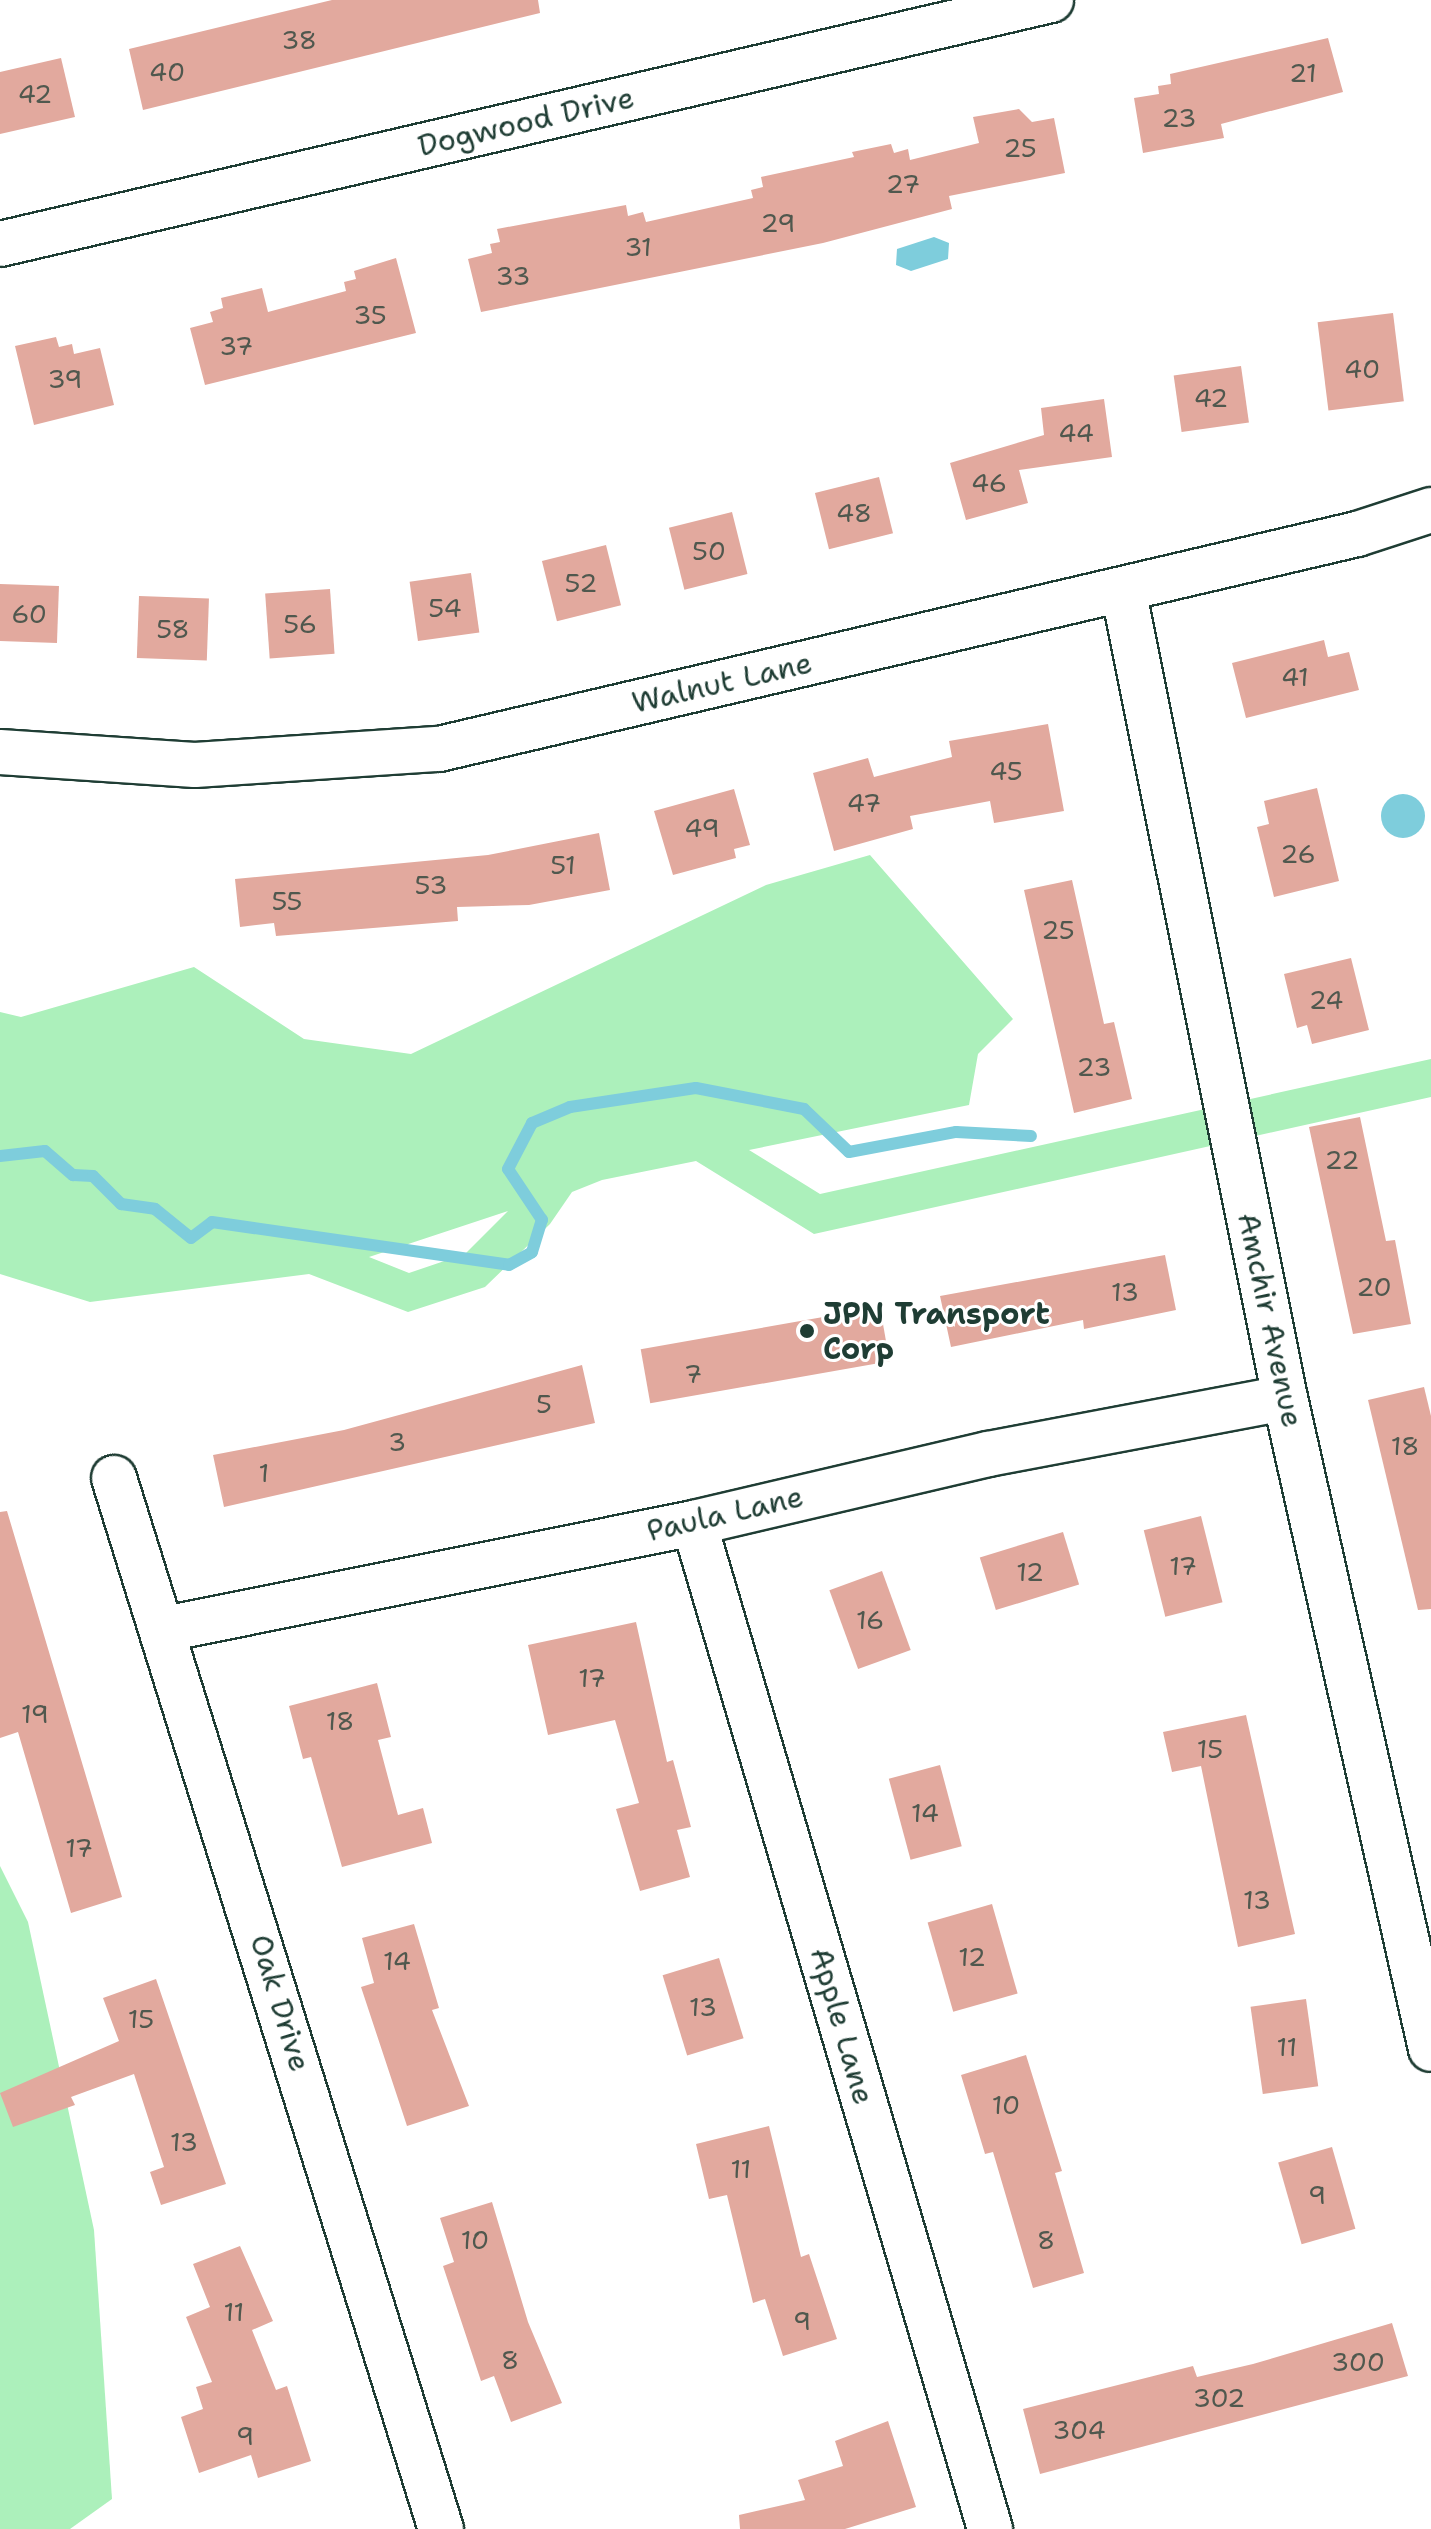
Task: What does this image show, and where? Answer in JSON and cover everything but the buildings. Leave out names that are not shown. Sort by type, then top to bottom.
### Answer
[{"type":"street","name":"Dogwood Drive","points":[[0,244],[1051,0]]},
{"type":"street","name":"Walnut Lane","points":[[0,752],[195,765],[439,749],[1357,534],[1431,510]]},
{"type":"street","name":"Amchir Avenue","points":[[1123,589],[1285,1398],[1431,2049]]},
{"type":"street","name":"Paula Lane","points":[[165,1629],[694,1523],[988,1454],[1285,1398]]},
{"type":"street","name":"Oak Drive","points":[[114,1478],[165,1629],[441,2529]]},
{"type":"street","name":"Apple Lane","points":[[694,1523],[990,2529]]},
{"type":"green space","points":[[870,855],[1013,1019],[978,1054],[969,1105],[749,1150],[820,1194],[1431,1059],[1431,1097],[814,1234],[696,1161],[602,1180],[572,1192],[550,1224],[485,1287],[408,1312],[309,1274],[90,1302],[0,1274],[0,1012],[21,1017],[194,967],[304,1039],[411,1054],[766,885]],"holes":[[[508,1211],[465,1254],[409,1273],[369,1257]]]},
{"type":"green space","points":[[0,1866],[28,1922],[94,2230],[112,2499],[70,2529],[0,2529]]},
{"type":"water","points":[[934,237],[949,243],[948,259],[911,271],[896,265],[897,249]]},
{"type":"water","points":[[1403,794],[1419,800],[1425,816],[1419,832],[1403,838],[1387,832],[1381,816],[1387,800]]},
{"type":"waterway","points":[[0,1156],[45,1151],[73,1175],[93,1176],[121,1204],[155,1209],[191,1238],[212,1222],[509,1265],[532,1252],[542,1220],[508,1169],[532,1123],[570,1107],[696,1088],[804,1109],[849,1152],[956,1132],[1031,1136]]},
{"type":"place","name":"JPN Transport Corp","points":[[807,1331]]}]
